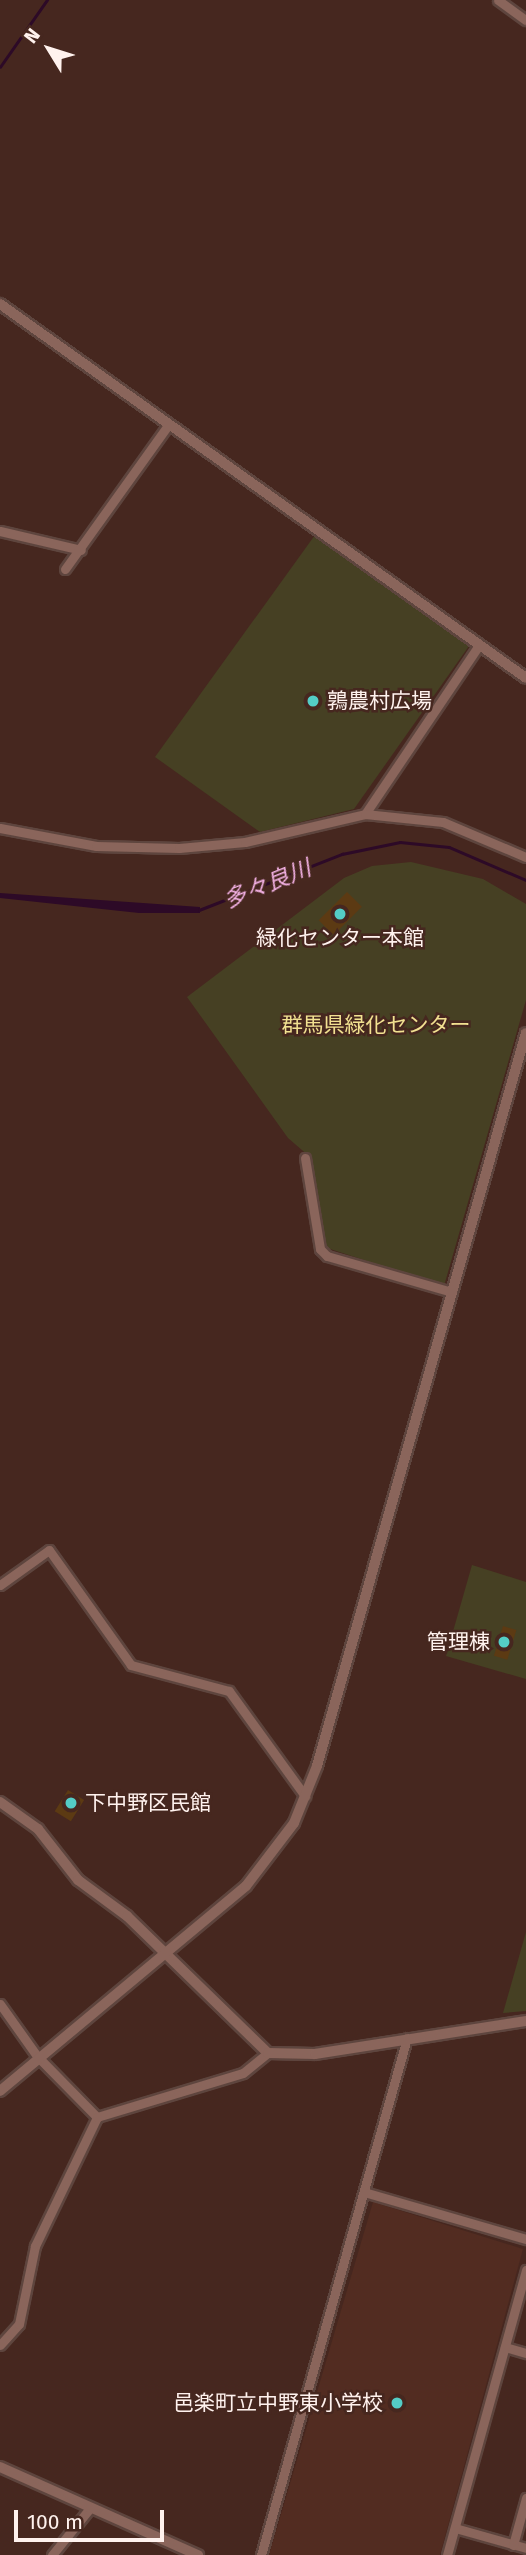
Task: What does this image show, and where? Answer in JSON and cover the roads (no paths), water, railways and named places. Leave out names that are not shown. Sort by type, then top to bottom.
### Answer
[{"type":"street","points":[[498,0],[526,20]]},
{"type":"street","points":[[0,304],[526,678]]},
{"type":"street","points":[[65,569],[169,424]]},
{"type":"street","points":[[0,531],[81,550]]},
{"type":"street","points":[[365,814],[479,645]]},
{"type":"street","points":[[0,828],[96,846],[179,848],[245,842],[365,814],[443,822],[526,857]]},
{"type":"street","points":[[0,2091],[37,2056],[246,1886],[295,1823],[526,1033]]},
{"type":"street","points":[[305,1158],[320,1249],[327,1256],[452,1293]]},
{"type":"street","points":[[0,1586],[49,1550],[131,1665],[229,1691],[305,1796]]},
{"type":"street","points":[[0,1802],[38,1829],[68,1870],[268,2053]]},
{"type":"street","points":[[0,2004],[37,2056],[97,2117]]},
{"type":"street","points":[[0,2345],[19,2324],[35,2246],[97,2117],[243,2073],[268,2053],[315,2054],[526,2021]]},
{"type":"street","points":[[261,2555],[407,2038]]},
{"type":"street","points":[[364,2192],[526,2239]]},
{"type":"street","points":[[447,2555],[505,2347],[523,2295],[526,2270]]},
{"type":"street","points":[[505,2347],[526,2353]]},
{"type":"street","points":[[0,2467],[198,2555]]},
{"type":"street","points":[[513,2545],[526,2498]]},
{"type":"street","points":[[52,2555],[90,2508]]},
{"type":"street","points":[[455,2528],[526,2548]]},
{"type":"waterway","points":[[0,67],[47,0]]},
{"type":"waterway","name":"多々良川","points":[[199,910],[342,854],[400,842],[449,847],[526,880]]},
{"type":"place","name":"鶉農村広場","points":[[313,701]]},
{"type":"place","name":"緑化センター本館","points":[[340,914]]},
{"type":"place","name":"管理棟","points":[[504,1642]]},
{"type":"place","name":"下中野区民館","points":[[71,1803]]},
{"type":"place","name":"邑楽町立中野東小学校","points":[[397,2403]]},
{"type":"park label","name":"群馬県緑化センター","points":[[376,1025]]}]
